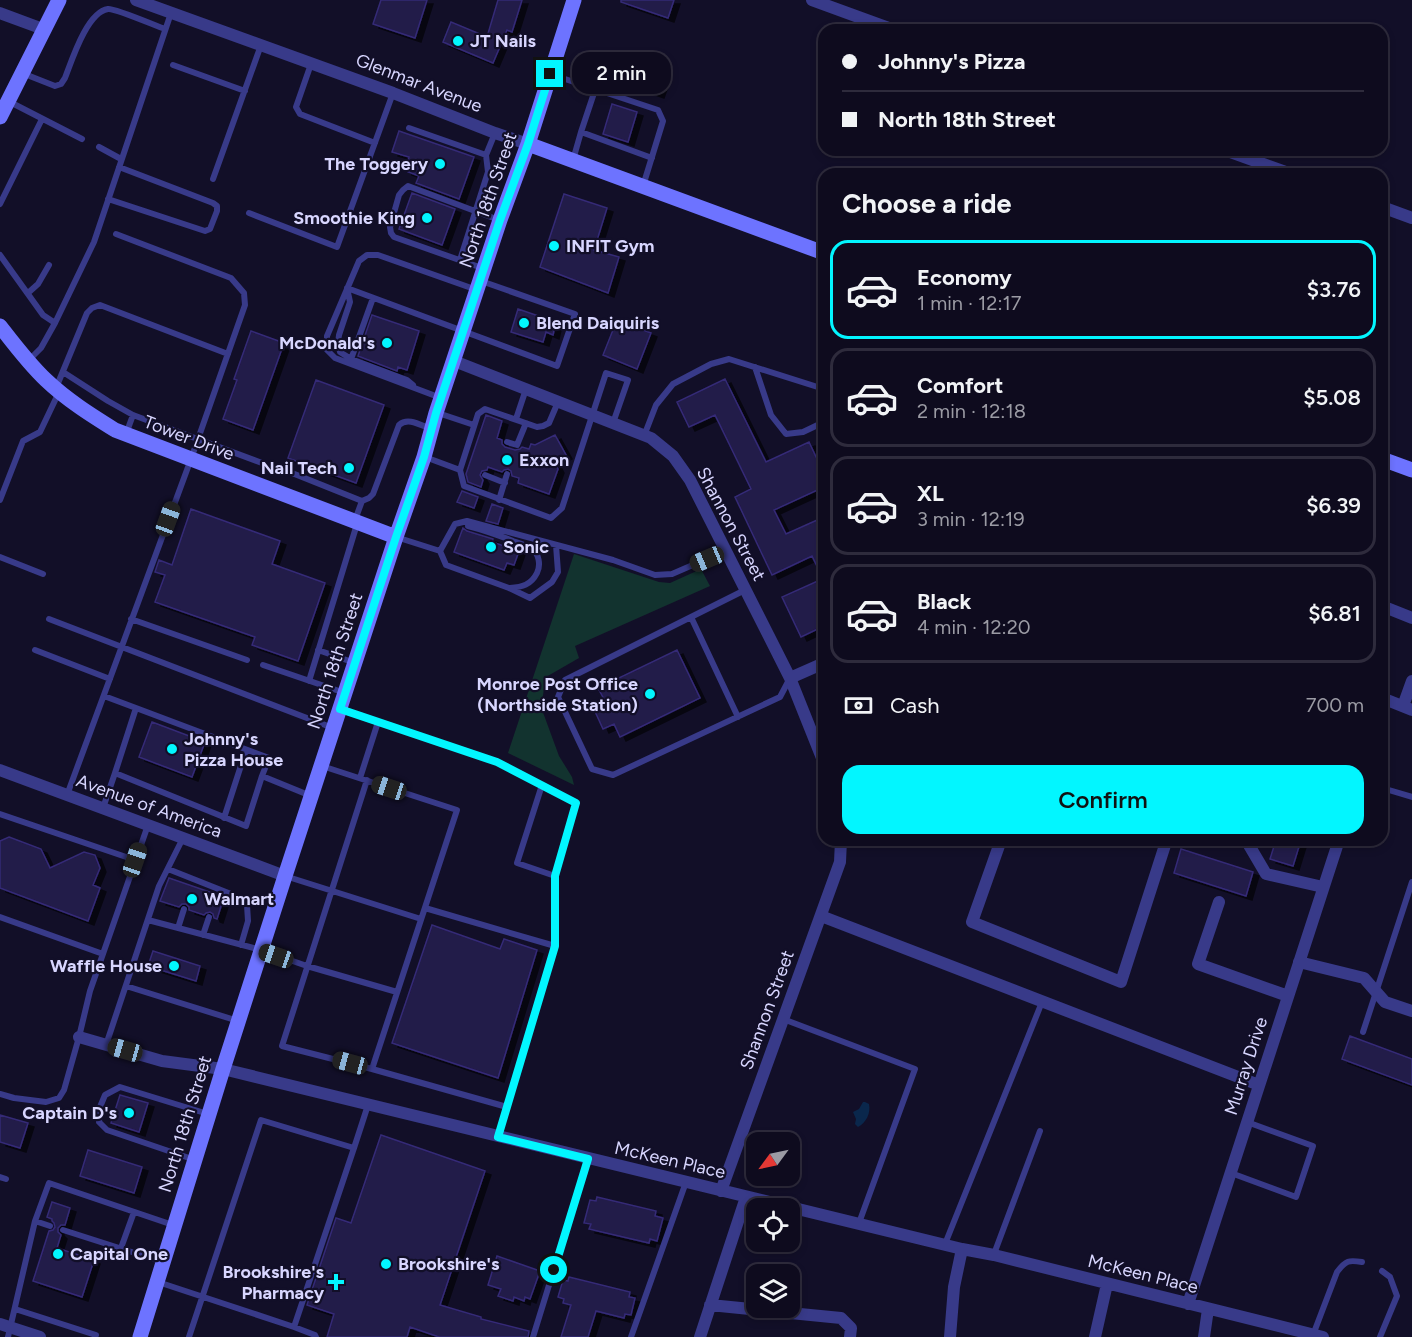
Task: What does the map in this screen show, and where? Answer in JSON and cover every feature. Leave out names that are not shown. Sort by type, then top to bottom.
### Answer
[{"type":"main road","points":[[3,108],[59,0]]},
{"type":"main road","name":"North 18th Street","points":[[140,1337],[222,1069],[424,457],[453,361],[528,144],[574,0]]},
{"type":"main road","name":"Glenmar Avenue","points":[[528,144],[818,251]]},
{"type":"main road","name":"Tower Drive","points":[[0,326],[45,379],[85,411],[115,430],[396,537]]},
{"type":"main road","points":[[1388,461],[1412,470]]},
{"type":"street","name":"Glenmar Avenue","points":[[136,0],[528,144]]},
{"type":"street","points":[[812,0],[878,24]]},
{"type":"street","points":[[0,13],[43,29]]},
{"type":"street","points":[[1242,156],[1274,168]]},
{"type":"street","points":[[1388,209],[1412,218]]},
{"type":"street","name":"Shannon Street","points":[[453,361],[651,438],[673,456],[690,480],[790,678],[818,748]]},
{"type":"street","points":[[1388,608],[1412,618]]},
{"type":"street","points":[[790,678],[818,666]]},
{"type":"street","points":[[1388,703],[1407,708],[1412,681]]},
{"type":"street","name":"Avenue of America","points":[[0,770],[285,876]]},
{"type":"street","name":"Shannon Street","points":[[722,1191],[840,862],[841,846]]},
{"type":"street","points":[[999,846],[972,922],[1121,982],[1164,846]]},
{"type":"street","points":[[1250,846],[1266,874],[1323,887]]},
{"type":"street","name":"Murray Drive","points":[[1188,1304],[1337,846]]},
{"type":"street","points":[[1220,902],[1198,964],[1288,996]]},
{"type":"street","points":[[820,916],[1259,1085]]},
{"type":"street","points":[[1299,962],[1364,978],[1385,1002],[1412,1011]]},
{"type":"street","name":"McKeen Place","points":[[79,1037],[162,1061],[222,1069],[994,1255],[1318,1336]]},
{"type":"street","points":[[700,1337],[746,1197]]},
{"type":"street","points":[[950,1337],[954,1287],[962,1249]]},
{"type":"street","points":[[1095,1337],[1107,1284]]},
{"type":"street","points":[[710,1305],[841,1318],[851,1328],[850,1337]]},
{"type":"street","points":[[1204,1337],[1208,1309]]},
{"type":"street","points":[[6,1329],[40,1337]]},
{"type":"lane","points":[[22,72],[55,86],[61,84],[88,24],[98,12],[110,8],[165,29]]},
{"type":"lane","points":[[29,361],[41,348],[55,324],[94,242],[171,13]]},
{"type":"lane","points":[[213,179],[261,45]]},
{"type":"lane","points":[[573,160],[606,57]]},
{"type":"lane","points":[[311,64],[296,107],[300,114],[375,143]]},
{"type":"lane","points":[[172,65],[245,92]]},
{"type":"lane","points":[[550,74],[658,110],[663,121],[643,186]]},
{"type":"lane","points":[[249,213],[337,247],[393,93]]},
{"type":"lane","points":[[3,108],[42,119],[82,139]]},
{"type":"lane","points":[[0,204],[42,119]]},
{"type":"lane","points":[[409,128],[486,155]]},
{"type":"lane","points":[[581,132],[652,158]]},
{"type":"lane","points":[[460,260],[477,212],[488,172],[486,155],[495,133]]},
{"type":"lane","points":[[99,147],[121,159]]},
{"type":"lane","points":[[108,199],[205,231],[210,229],[217,211],[218,206],[213,203],[119,167]]},
{"type":"lane","points":[[480,280],[460,260],[394,237],[390,227],[399,195],[408,186],[500,220]]},
{"type":"lane","points":[[67,795],[191,459],[245,305],[244,293],[231,278],[116,234]]},
{"type":"lane","points":[[0,255],[43,315],[55,324]]},
{"type":"lane","points":[[347,288],[557,366],[575,314],[480,280],[378,255],[367,255],[358,261],[327,336],[327,350],[335,358],[350,361],[441,398]]},
{"type":"lane","points":[[28,293],[38,284],[49,265]]},
{"type":"lane","points":[[347,288],[350,302],[338,344],[340,352],[350,361]]},
{"type":"lane","points":[[350,361],[374,298]]},
{"type":"lane","points":[[0,500],[23,441],[40,432],[87,313],[92,308],[100,305],[228,354]]},
{"type":"lane","points":[[644,436],[656,405],[673,384],[711,364],[729,359],[818,387]]},
{"type":"lane","points":[[755,367],[771,415],[786,434],[803,432],[818,425]]},
{"type":"lane","points":[[63,372],[133,415],[262,463]]},
{"type":"lane","points":[[558,402],[549,423],[537,427],[485,409],[478,414],[473,429],[470,452],[463,469],[464,486],[551,518],[562,508],[606,373],[628,380],[613,423]]},
{"type":"lane","points":[[516,419],[526,389]]},
{"type":"lane","points":[[436,413],[480,434]]},
{"type":"lane","points":[[126,435],[133,415]]},
{"type":"lane","points":[[309,681],[362,501],[373,494],[402,422],[408,421],[431,429]]},
{"type":"lane","points":[[507,442],[517,445],[526,423]]},
{"type":"lane","points":[[424,457],[463,469]]},
{"type":"lane","points":[[282,469],[362,501]]},
{"type":"lane","points":[[499,500],[507,474]]},
{"type":"lane","points":[[485,476],[505,483]]},
{"type":"lane","points":[[440,551],[455,524],[467,521],[613,560],[656,575],[672,574],[725,551]]},
{"type":"lane","points":[[459,523],[532,548],[539,564],[537,573],[523,587],[509,588]]},
{"type":"lane","points":[[396,537],[440,551],[446,565],[530,598],[552,582],[558,572],[556,545]]},
{"type":"lane","points":[[0,557],[43,574]]},
{"type":"lane","points":[[745,590],[565,680],[558,697],[592,769],[613,775],[780,697],[790,678]]},
{"type":"lane","points":[[691,617],[738,717]]},
{"type":"lane","points":[[50,619],[334,728]]},
{"type":"lane","points":[[131,619],[247,660]]},
{"type":"lane","points":[[35,650],[110,679]]},
{"type":"lane","points":[[318,650],[355,663]]},
{"type":"lane","points":[[263,665],[345,693]]},
{"type":"lane","points":[[104,696],[269,758],[246,826],[116,773]]},
{"type":"lane","points":[[103,808],[136,708]]},
{"type":"lane","points":[[340,709],[497,762],[576,803],[555,876],[555,946],[498,1137]]},
{"type":"lane","points":[[360,778],[378,722]]},
{"type":"lane","points":[[224,818],[246,750]]},
{"type":"lane","points":[[321,766],[457,810],[372,1069]]},
{"type":"lane","points":[[262,776],[312,796]]},
{"type":"lane","points":[[367,780],[282,1046],[507,1107]]},
{"type":"lane","points":[[542,785],[517,863],[555,876]]},
{"type":"lane","points":[[1388,790],[1412,797]]},
{"type":"lane","points":[[0,814],[135,860]]},
{"type":"lane","points":[[0,1094],[46,1102],[59,1098],[64,1090],[90,991],[148,825]]},
{"type":"lane","points":[[106,1045],[159,886],[183,838]]},
{"type":"lane","points":[[168,869],[191,882],[231,894],[247,905],[248,921],[241,945]]},
{"type":"lane","points":[[285,876],[421,919]]},
{"type":"lane","points":[[1363,1032],[1412,882]]},
{"type":"lane","points":[[425,908],[555,946]]},
{"type":"lane","points":[[178,928],[184,909]]},
{"type":"lane","points":[[203,935],[209,917]]},
{"type":"lane","points":[[0,918],[103,954]]},
{"type":"lane","points":[[148,920],[261,950],[397,992]]},
{"type":"lane","points":[[126,986],[238,1021]]},
{"type":"lane","points":[[945,1245],[1042,1002]]},
{"type":"lane","points":[[783,1019],[915,1069],[859,1224]]},
{"type":"lane","points":[[195,1160],[107,1130],[99,1122],[100,1107],[105,1095],[120,1087],[209,1114]]},
{"type":"lane","points":[[294,1327],[368,1105]]},
{"type":"lane","points":[[189,1337],[261,1120],[354,1148]]},
{"type":"lane","points":[[1231,1173],[1296,1197],[1313,1146],[1247,1122]]},
{"type":"lane","points":[[994,1255],[1040,1131]]},
{"type":"lane","points":[[533,1337],[588,1159]]},
{"type":"lane","points":[[631,1337],[687,1182]]},
{"type":"lane","points":[[6,1329],[15,1309],[35,1221],[49,1183],[174,1225]]},
{"type":"lane","points":[[121,1248],[134,1212]]},
{"type":"lane","points":[[35,1221],[50,1226]]},
{"type":"lane","points":[[63,1230],[163,1262]]},
{"type":"lane","points":[[1318,1336],[1337,1272],[1343,1264],[1350,1261],[1362,1262]]},
{"type":"lane","points":[[1380,1337],[1397,1296],[1390,1277],[1382,1271]]},
{"type":"lane","points":[[157,1282],[294,1327],[316,1337]]},
{"type":"lane","points":[[15,1309],[96,1335],[95,1337]]},
{"type":"green space","points":[[574,554],[659,582],[670,583],[701,569],[710,586],[575,646],[579,658],[546,677],[541,707],[559,756],[572,777],[574,785],[508,753]]},
{"type":"water","points":[[863,1102],[869,1104],[869,1114],[858,1127],[855,1124],[856,1119],[853,1112],[859,1109]]},
{"type":"building","points":[[381,0],[427,0],[415,38],[373,24]]},
{"type":"building","points":[[498,0],[522,0],[512,32],[507,30],[493,63],[443,42],[451,22],[487,37]]},
{"type":"building","points":[[621,0],[674,0],[668,18],[621,2]]},
{"type":"building","points":[[626,57],[666,71],[658,94],[618,80]]},
{"type":"building","points":[[612,104],[637,112],[628,142],[603,134]]},
{"type":"building","name":"The Toggery","points":[[399,131],[474,157],[459,199],[416,183],[419,176],[406,171],[409,157],[392,152]]},
{"type":"building","name":"Smoothie King","points":[[412,193],[455,209],[442,245],[399,229]]},
{"type":"building","points":[[564,194],[607,208],[594,250],[619,257],[608,293],[540,267]]},
{"type":"building","points":[[518,309],[556,322],[553,335],[546,332],[543,342],[511,332]]},
{"type":"building","name":"McDonald's","points":[[372,315],[419,331],[407,370],[398,367],[397,371],[358,356]]},
{"type":"building","points":[[617,320],[651,333],[637,369],[603,355]]},
{"type":"building","points":[[251,331],[284,343],[253,430],[223,419]]},
{"type":"building","points":[[725,379],[766,462],[809,442],[818,461],[818,490],[774,510],[786,534],[818,520],[818,568],[812,556],[772,575],[735,497],[751,489],[715,415],[689,427],[677,402]]},
{"type":"building","points":[[316,380],[384,405],[356,483],[288,458]]},
{"type":"building","points":[[486,415],[502,421],[497,438],[502,440],[505,447],[515,450],[522,447],[529,449],[531,444],[535,445],[555,435],[566,455],[554,461],[558,469],[549,494],[518,483],[519,478],[512,476],[508,469],[502,472],[488,467],[487,470],[482,471],[481,487],[468,482],[466,474]]},
{"type":"building","points":[[462,491],[478,497],[474,508],[457,502]]},
{"type":"building","points":[[492,504],[503,508],[498,524],[486,521]]},
{"type":"building","points":[[191,509],[280,541],[272,564],[325,583],[298,661],[252,645],[255,637],[155,602],[165,575],[155,572],[159,560],[172,565]]},
{"type":"building","points":[[463,528],[493,539],[492,542],[519,551],[514,565],[507,563],[504,570],[454,552]]},
{"type":"building","points":[[818,581],[818,629],[801,637],[782,597]]},
{"type":"building","name":"Monroe Post Office (Northside Station)","points":[[677,650],[700,698],[620,737],[614,724],[603,729],[593,707],[605,701],[598,688]]},
{"type":"building","name":"Johnny's Pizza House","points":[[152,722],[205,742],[192,777],[139,757]]},
{"type":"building","points":[[9,837],[41,849],[50,868],[84,852],[95,855],[100,868],[93,885],[100,888],[88,921],[0,888],[0,841]]},
{"type":"building","points":[[1274,846],[1299,846],[1293,866],[1270,859]]},
{"type":"building","points":[[1181,849],[1253,872],[1246,896],[1174,873]]},
{"type":"building","name":"Walmart","points":[[169,878],[224,897],[217,919],[210,912],[204,915],[189,910],[186,904],[179,907],[160,901]]},
{"type":"building","points":[[432,925],[500,949],[504,939],[537,950],[498,1078],[392,1043]]},
{"type":"building","name":"Waffle House","points":[[153,951],[200,966],[196,981],[148,966]]},
{"type":"building","points":[[1350,1036],[1412,1059],[1412,1085],[1342,1059]]},
{"type":"building","name":"Captain D's","points":[[120,1095],[148,1103],[139,1132],[111,1123]]},
{"type":"building","points":[[0,1115],[28,1123],[20,1148],[0,1142]]},
{"type":"building","name":"Brookshire's","points":[[381,1135],[485,1171],[440,1305],[481,1317],[481,1319],[529,1331],[528,1337],[439,1337],[410,1327],[407,1337],[327,1337],[334,1314],[307,1305],[336,1218],[351,1223]]},
{"type":"building","points":[[88,1150],[142,1167],[134,1193],[80,1176]]},
{"type":"building","points":[[597,1197],[656,1211],[655,1216],[663,1218],[657,1241],[650,1239],[649,1243],[589,1229],[591,1224],[584,1223],[590,1200],[596,1201]]},
{"type":"building","name":"Capital One","points":[[52,1202],[70,1208],[65,1225],[58,1228],[61,1235],[57,1248],[94,1260],[82,1297],[33,1281],[49,1231],[55,1227],[52,1219],[47,1217]]},
{"type":"building","points":[[497,1256],[540,1271],[530,1299],[525,1297],[524,1301],[514,1297],[513,1301],[498,1296],[501,1289],[488,1285]]},
{"type":"building","points":[[569,1277],[630,1292],[629,1297],[635,1298],[631,1315],[625,1314],[624,1318],[596,1311],[588,1337],[561,1337],[571,1305],[563,1303],[564,1299],[558,1297],[563,1280],[568,1281]]},
{"type":"place","name":"JT Nails","points":[[458,41]]},
{"type":"place","name":"The Toggery","points":[[440,164]]},
{"type":"place","name":"Smoothie King","points":[[427,218]]},
{"type":"place","name":"INFIT Gym","points":[[554,246]]},
{"type":"place","name":"Blend Daiquiris","points":[[524,323]]},
{"type":"place","name":"McDonald's","points":[[387,343]]},
{"type":"place","name":"Exxon","points":[[507,460]]},
{"type":"place","name":"Nail Tech","points":[[349,468]]},
{"type":"place","name":"Sonic","points":[[491,547]]},
{"type":"place","name":"Monroe Post Office (Northside Station)","points":[[650,694]]},
{"type":"place","name":"Johnny's Pizza House","points":[[172,749]]},
{"type":"place","name":"Walmart","points":[[192,899]]},
{"type":"place","name":"Waffle House","points":[[174,966]]},
{"type":"place","name":"Captain D's","points":[[129,1113]]},
{"type":"place","name":"Capital One","points":[[58,1254]]},
{"type":"place","name":"Brookshire's","points":[[386,1264]]},
{"type":"place","name":"Brookshire's Pharmacy","points":[[336,1282]]},
{"type":"route","points":[[550,74],[340,709],[497,762],[576,803],[555,876],[555,946],[498,1137],[588,1159],[554,1270]]}]
